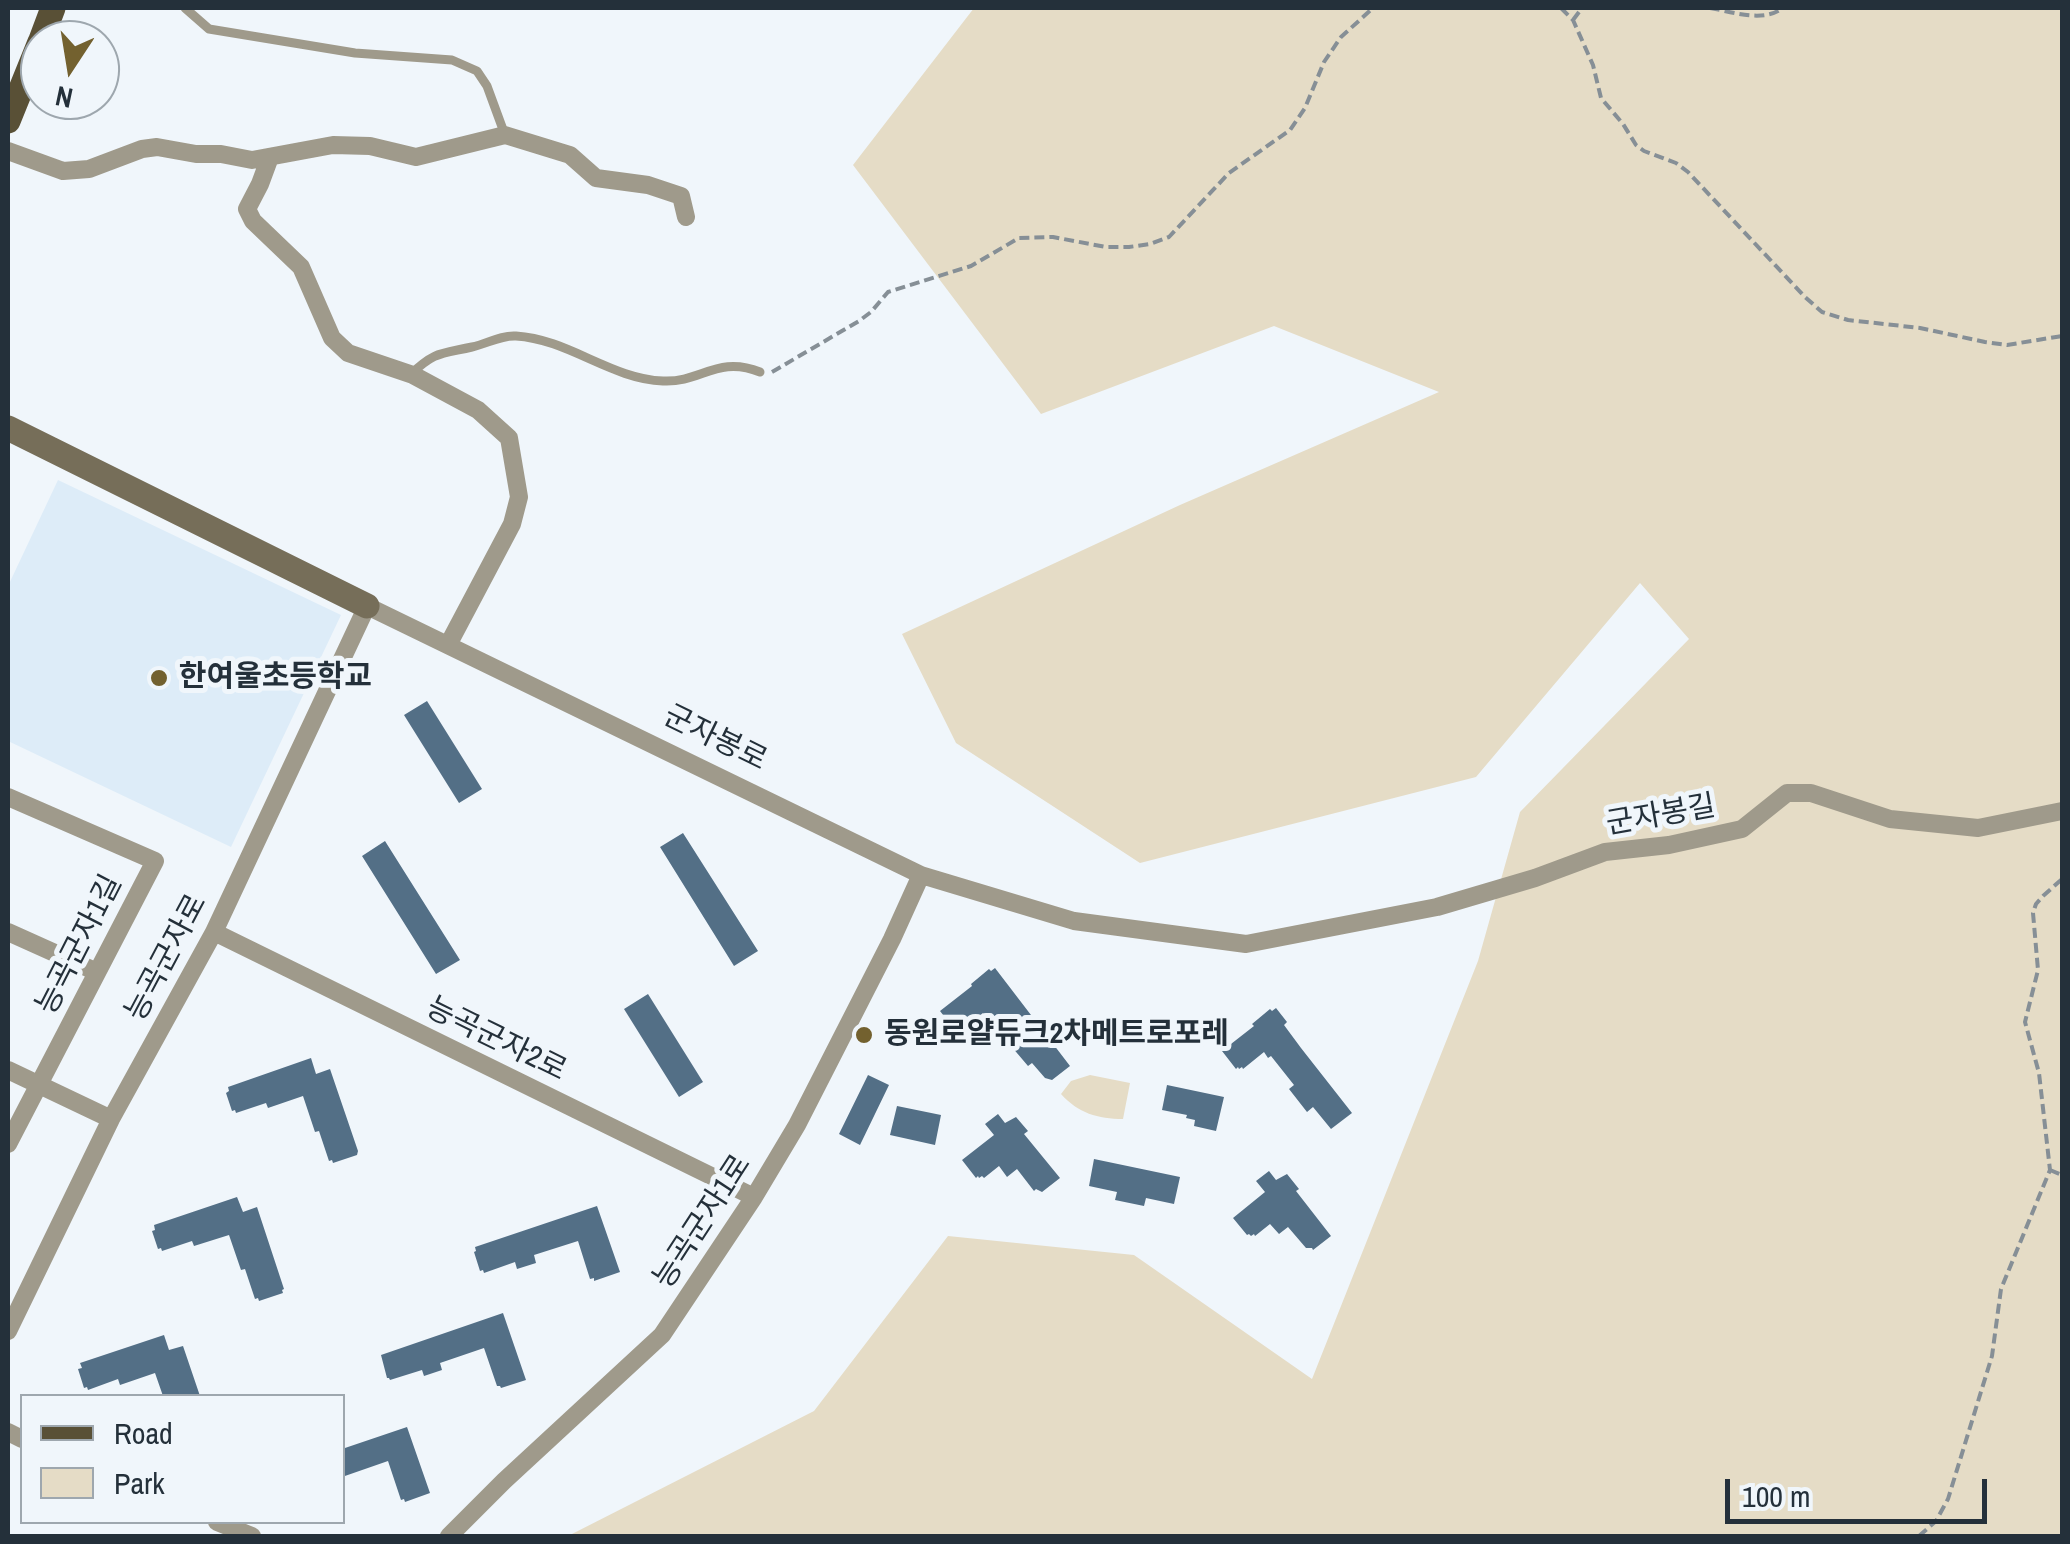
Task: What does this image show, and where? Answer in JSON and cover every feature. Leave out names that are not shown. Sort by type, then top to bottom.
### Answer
[{"type":"main road","points":[[8,121],[20,91]]},
{"type":"main road","name":"군자봉로","points":[[8,428],[367,606]]},
{"type":"street","points":[[8,151],[63,171],[89,169],[157,147],[252,160],[334,145],[370,146],[416,157],[505,136],[570,155],[596,178],[648,185],[682,196],[686,217]]},
{"type":"street","points":[[270,157],[247,208],[253,222],[300,267],[332,338],[348,354],[410,374],[478,410],[509,438],[519,497],[512,524],[448,645]]},
{"type":"street","name":"군자봉로","points":[[367,606],[921,875],[1074,921],[1246,944],[1437,907]]},
{"type":"street","name":"능곡군자로","points":[[8,1331],[112,1118],[214,932],[367,606]]},
{"type":"street","name":"군자봉길","points":[[1437,907],[1605,852],[1670,846],[1742,830],[1787,793],[1811,793],[1890,820],[1978,828],[2062,811]]},
{"type":"street","name":"능곡군자1길","points":[[8,798],[155,861],[8,1144]]},
{"type":"street","name":"능곡군자1로","points":[[449,1536],[662,1335],[754,1198],[797,1125],[921,875]]},
{"type":"street","points":[[8,932],[97,972]]},
{"type":"street","name":"능곡군자2로","points":[[214,932],[754,1198]]},
{"type":"street","points":[[8,1070],[112,1118]]},
{"type":"street","points":[[221,1524],[252,1536]]},
{"type":"lane","points":[[185,8],[209,29],[355,53],[452,60],[477,71],[487,86],[505,136]]},
{"type":"lane","points":[[410,374],[438,352],[516,336],[551,344],[656,381],[668,382],[742,365],[760,372]]},
{"type":"path","points":[[760,372],[772,372],[793,362],[859,321],[888,292],[971,266],[1019,238],[1053,237],[1129,248],[1169,236],[1229,173],[1290,130],[1305,108],[1332,49],[1373,8]]},
{"type":"path","points":[[1561,8],[1573,20],[1593,65],[1601,98],[1636,145],[1688,172],[1822,312],[1848,320],[1920,328],[2008,345],[2062,336]]},
{"type":"path","points":[[1573,20],[1578,8]]},
{"type":"path","points":[[1710,8],[1762,16],[1783,8]]},
{"type":"path","points":[[1919,1536],[1936,1521],[1948,1499],[1992,1356],[2000,1289],[2050,1170],[2039,1073],[2025,1022],[2038,970],[2033,914],[2036,904],[2062,879]]},
{"type":"path","points":[[2050,1170],[2062,1175]]},
{"type":"shaded area","name":"한여울초등학교","points":[[58,480],[341,615],[231,847],[8,741],[8,586]]},
{"type":"green space","points":[[974,8],[2062,8],[2062,1536],[568,1536],[814,1411],[948,1236],[1134,1255],[1312,1379],[1478,961],[1520,812],[1689,639],[1640,583],[1476,777],[1140,863],[956,743],[902,634],[1180,505],[1439,392],[1274,326],[1041,414],[853,165]]},
{"type":"green space","points":[[1090,1075],[1130,1083],[1123,1119],[1089,1114],[1061,1094],[1071,1081]]},
{"type":"building","points":[[427,701],[482,789],[459,803],[404,715]]},
{"type":"building","points":[[683,833],[758,951],[734,966],[660,847]]},
{"type":"building","points":[[385,841],[460,960],[436,974],[362,856]]},
{"type":"building","points":[[995,968],[1070,1066],[1052,1080],[1045,1078],[1032,1063],[1028,1066],[983,1013],[962,1029],[954,1029],[940,1011]]},
{"type":"building","points":[[648,994],[703,1082],[679,1097],[624,1009]]},
{"type":"building","points":[[1276,1008],[1287,1022],[1284,1025],[1352,1113],[1331,1129],[1313,1107],[1307,1112],[1289,1089],[1294,1085],[1271,1056],[1268,1058],[1264,1052],[1243,1069],[1236,1069],[1222,1051]]},
{"type":"building","points":[[311,1058],[316,1074],[330,1069],[357,1155],[329,1161],[303,1096],[268,1108],[266,1103],[232,1111],[228,1087]]},
{"type":"building","points":[[868,1075],[889,1085],[860,1145],[839,1134]]},
{"type":"building","points":[[1167,1085],[1224,1097],[1216,1131],[1194,1126],[1195,1120],[1186,1118],[1187,1115],[1162,1110]]},
{"type":"building","points":[[897,1106],[941,1115],[935,1145],[890,1135]]},
{"type":"building","points":[[998,1114],[1005,1123],[1016,1117],[1028,1131],[1024,1134],[1060,1178],[1042,1192],[1034,1191],[1017,1169],[1007,1177],[999,1166],[984,1178],[976,1178],[962,1160],[994,1135],[985,1124]]},
{"type":"building","points":[[1094,1159],[1180,1177],[1174,1204],[1146,1198],[1144,1206],[1115,1200],[1117,1192],[1089,1186]]},
{"type":"building","points":[[1269,1171],[1276,1180],[1287,1174],[1331,1236],[1313,1250],[1306,1248],[1288,1227],[1279,1234],[1270,1224],[1251,1236],[1233,1218],[1265,1192],[1256,1181]]},
{"type":"building","points":[[237,1197],[243,1212],[257,1207],[283,1293],[255,1299],[229,1235],[194,1246],[192,1241],[158,1249],[154,1225]]},
{"type":"building","points":[[597,1206],[620,1272],[590,1279],[578,1241],[534,1255],[536,1263],[517,1269],[515,1262],[480,1271],[475,1247]]},
{"type":"building","points":[[503,1313],[526,1380],[497,1386],[484,1348],[440,1363],[442,1370],[424,1376],[422,1370],[387,1378],[381,1355]]},
{"type":"building","points":[[164,1335],[169,1350],[183,1346],[199,1394],[162,1394],[155,1373],[120,1385],[118,1379],[88,1390],[78,1369],[82,1368],[80,1363]]},
{"type":"building","points":[[407,1427],[430,1493],[401,1500],[388,1461],[345,1476],[345,1448]]},
{"type":"place","name":"한여울초등학교","points":[[159,678]]},
{"type":"place","name":"동원로얄듀크2차메트로포레","points":[[864,1035]]}]
